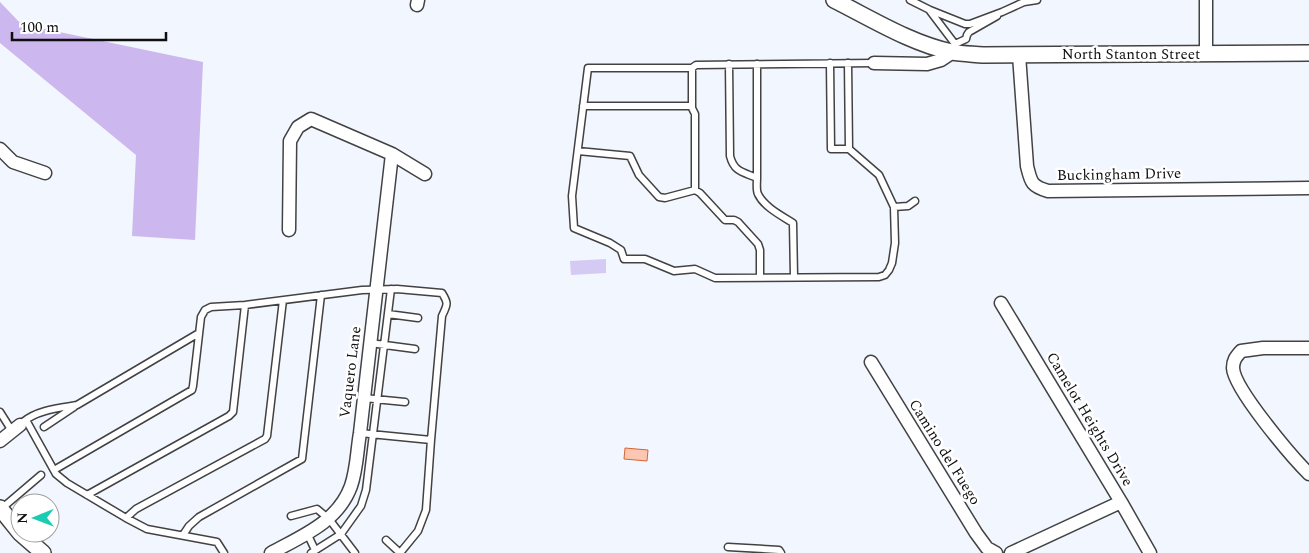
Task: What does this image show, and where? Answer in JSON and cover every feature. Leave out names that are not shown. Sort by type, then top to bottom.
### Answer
[{"type":"street","name":"North Stanton Street","points":[[834,0],[931,46],[954,48],[983,55],[1309,53]]},
{"type":"street","points":[[1206,0],[1206,54]]},
{"type":"street","points":[[874,63],[927,64],[942,60],[954,48]]},
{"type":"street","name":"Buckingham Drive","points":[[1019,55],[1026,166],[1030,181],[1038,188],[1048,191],[1309,188]]},
{"type":"street","points":[[289,230],[290,141],[298,127],[311,119],[392,154],[425,174]]},
{"type":"street","points":[[0,149],[13,162],[45,173]]},
{"type":"street","name":"Vaquero Lane","points":[[271,553],[319,527],[329,519],[345,498],[351,486],[360,432],[392,154]]},
{"type":"street","name":"Camelot Heights Drive","points":[[1001,303],[1150,553]]},
{"type":"street","points":[[1309,348],[1263,348],[1241,351],[1234,360],[1233,370],[1248,399],[1283,445],[1309,474]]},
{"type":"street","name":"Camino del Fuego","points":[[871,362],[976,533],[986,548],[996,553]]},
{"type":"street","points":[[0,441],[19,425]]},
{"type":"street","points":[[1011,553],[1121,502]]},
{"type":"street","points":[[0,509],[10,521]]},
{"type":"street","points":[[31,543],[42,553]]},
{"type":"lane","points":[[910,0],[965,24],[970,24],[1024,2],[1037,0]]},
{"type":"lane","points":[[930,10],[954,48],[966,39],[969,32],[992,20],[1002,12]]},
{"type":"lane","points":[[848,63],[849,149]]},
{"type":"lane","points":[[830,64],[831,149],[849,149],[879,175],[894,207],[894,252],[892,263],[885,275],[879,277],[715,278],[695,270],[674,271],[646,259],[624,259],[621,250],[610,243],[574,228],[572,196],[588,68],[692,68],[696,65],[729,64],[874,63]]},
{"type":"lane","points":[[729,64],[730,156],[732,164],[738,170],[757,178]]},
{"type":"lane","points":[[757,64],[758,194],[773,210],[793,223],[794,278]]},
{"type":"lane","points":[[692,68],[692,106],[695,114],[695,190]]},
{"type":"lane","points":[[583,106],[692,106]]},
{"type":"lane","points":[[578,151],[630,156],[639,175],[659,197],[665,198],[695,190],[700,193],[725,220],[738,222],[758,244],[760,250],[760,278]]},
{"type":"lane","points":[[894,207],[908,206],[915,201]]},
{"type":"lane","points":[[307,534],[313,552],[341,534],[361,506],[368,476],[391,289]]},
{"type":"lane","points":[[54,470],[192,390],[201,317],[205,310],[211,307],[362,290],[391,289],[442,293],[447,305],[442,316],[426,510],[418,530],[400,553],[386,540]]},
{"type":"lane","points":[[183,535],[199,517],[302,460],[321,295]]},
{"type":"lane","points":[[126,518],[136,509],[265,439],[267,436],[283,300]]},
{"type":"lane","points":[[87,495],[229,416],[233,412],[245,304]]},
{"type":"lane","points":[[388,314],[418,318]]},
{"type":"lane","points":[[44,427],[77,405],[199,333]]},
{"type":"lane","points":[[370,343],[415,349]]},
{"type":"lane","points":[[364,398],[405,402]]},
{"type":"lane","points":[[19,425],[34,415],[55,408],[77,405]]},
{"type":"lane","points":[[0,412],[19,425],[56,474],[67,483],[126,518],[147,528],[217,542],[224,553]]},
{"type":"lane","points":[[360,432],[431,440]]},
{"type":"lane","points":[[354,474],[368,476]]},
{"type":"lane","points":[[0,509],[41,475]]},
{"type":"lane","points":[[292,516],[317,509],[329,519],[355,553]]},
{"type":"lane","points":[[728,547],[779,550],[781,553]]},
{"type":"shaded area","points":[[0,2],[21,24],[203,62],[195,240],[132,236],[136,155],[0,43]]},
{"type":"shaded area","points":[[606,259],[606,273],[571,275],[570,261]]},
{"type":"shaded area","points":[[625,448],[648,450],[647,461],[624,459]]}]
